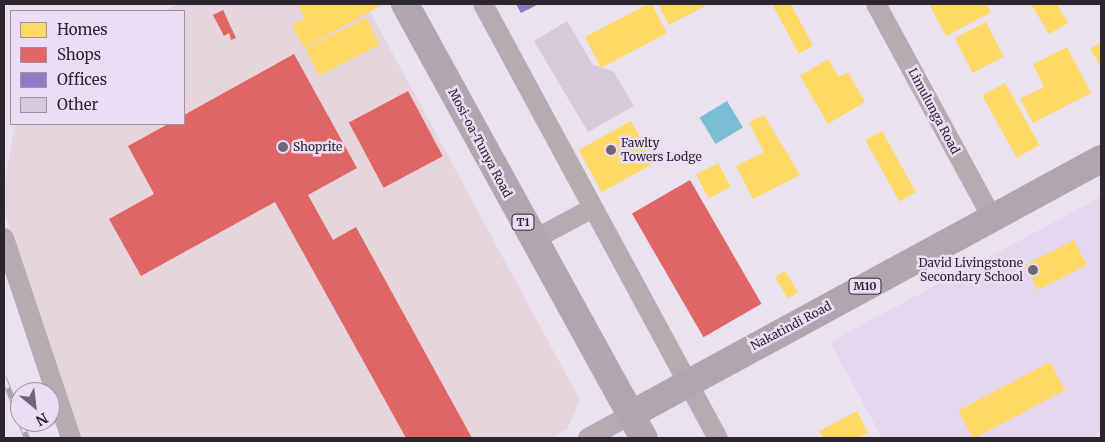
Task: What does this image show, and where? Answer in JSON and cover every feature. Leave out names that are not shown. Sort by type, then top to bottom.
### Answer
[{"type":"highway","name":"Mosi-oa-Tunya Road","points":[[405,4],[533,240],[644,438]]},
{"type":"highway","name":"Nakatindi Road","points":[[630,414],[1101,159]]},
{"type":"street","points":[[484,4],[686,382],[718,438]]},
{"type":"street","name":"Limulunga Road","points":[[876,4],[992,218]]},
{"type":"street","points":[[533,240],[593,208]]},
{"type":"street","points":[[4,238],[71,438]]},
{"type":"street","name":"Nakatindi Road","points":[[588,438],[630,414]]},
{"type":"shaded area","points":[[179,4],[366,4],[580,400],[567,429],[550,438],[78,438],[4,210],[4,186],[15,125],[185,125],[185,10],[166,10]]},
{"type":"shaded area","name":"David Livingstone Secondary School","points":[[1101,197],[1101,438],[882,438],[830,342]]},
{"type":"water","points":[[727,101],[743,128],[716,144],[700,117]]},
{"type":"building: Homes","points":[[297,4],[382,5],[304,48],[292,25],[305,18]]},
{"type":"building: Homes","points":[[648,4],[652,4],[667,33],[601,68],[585,37]]},
{"type":"building: Homes","points":[[658,4],[709,4],[669,25]]},
{"type":"building: Homes","points":[[772,4],[791,4],[813,46],[799,54]]},
{"type":"building: Homes","points":[[935,4],[986,4],[991,12],[946,36],[930,6]]},
{"type":"building: Homes","points":[[1031,4],[1057,4],[1068,23],[1049,34]]},
{"type":"building: Homes","points":[[366,18],[380,45],[319,76],[305,49]]},
{"type":"building: Homes","points":[[986,22],[1004,57],[973,73],[955,38]]},
{"type":"building: Homes","points":[[1101,42],[1101,66],[1090,49]]},
{"type":"building: Homes","points":[[1067,47],[1091,93],[1033,123],[1020,99],[1044,87],[1033,64]]},
{"type":"building: Homes","points":[[828,59],[839,77],[848,72],[865,102],[828,124],[800,76]]},
{"type":"building: Homes","points":[[1005,83],[1039,145],[1017,158],[982,96]]},
{"type":"building: Homes","points":[[764,115],[800,175],[753,199],[736,166],[764,152],[749,122]]},
{"type":"building: Homes","points":[[631,121],[654,163],[602,192],[579,150]]},
{"type":"building: Homes","points":[[882,131],[916,192],[899,201],[865,140]]},
{"type":"building: Homes","points":[[718,163],[731,187],[709,199],[696,175]]},
{"type":"building: Homes","points":[[1074,240],[1087,265],[1038,290],[1025,265]]},
{"type":"building: Homes","points":[[785,271],[798,292],[788,299],[775,277]]},
{"type":"building: Homes","points":[[1050,362],[1065,390],[975,438],[973,438],[958,411]]},
{"type":"building: Homes","points":[[857,411],[868,433],[857,438],[823,438],[819,431]]},
{"type":"building: Shops","points":[[223,10],[236,38],[231,40],[229,33],[224,36],[213,15]]},
{"type":"building: Shops","points":[[294,54],[357,168],[308,195],[333,240],[356,227],[472,438],[406,438],[275,202],[141,276],[109,219],[154,194],[128,146],[166,125],[185,125],[185,114]]},
{"type":"building: Shops","points":[[408,91],[443,156],[384,188],[349,122]]},
{"type":"building: Shops","points":[[690,180],[762,304],[703,337],[632,214]]},
{"type":"building: Offices","points":[[516,4],[539,4],[521,13]]},
{"type":"building: Other","points":[[567,21],[593,65],[613,71],[634,106],[588,132],[534,41]]},
{"type":"railway","points":[[4,378],[10,393]]},
{"type":"railway","points":[[25,432],[27,438]]},
{"type":"place","name":"Shoprite","points":[[283,147]]},
{"type":"place","name":"Fawlty Towers Lodge","points":[[611,150]]},
{"type":"place","name":"David Livingstone Secondary School","points":[[1033,270]]}]
